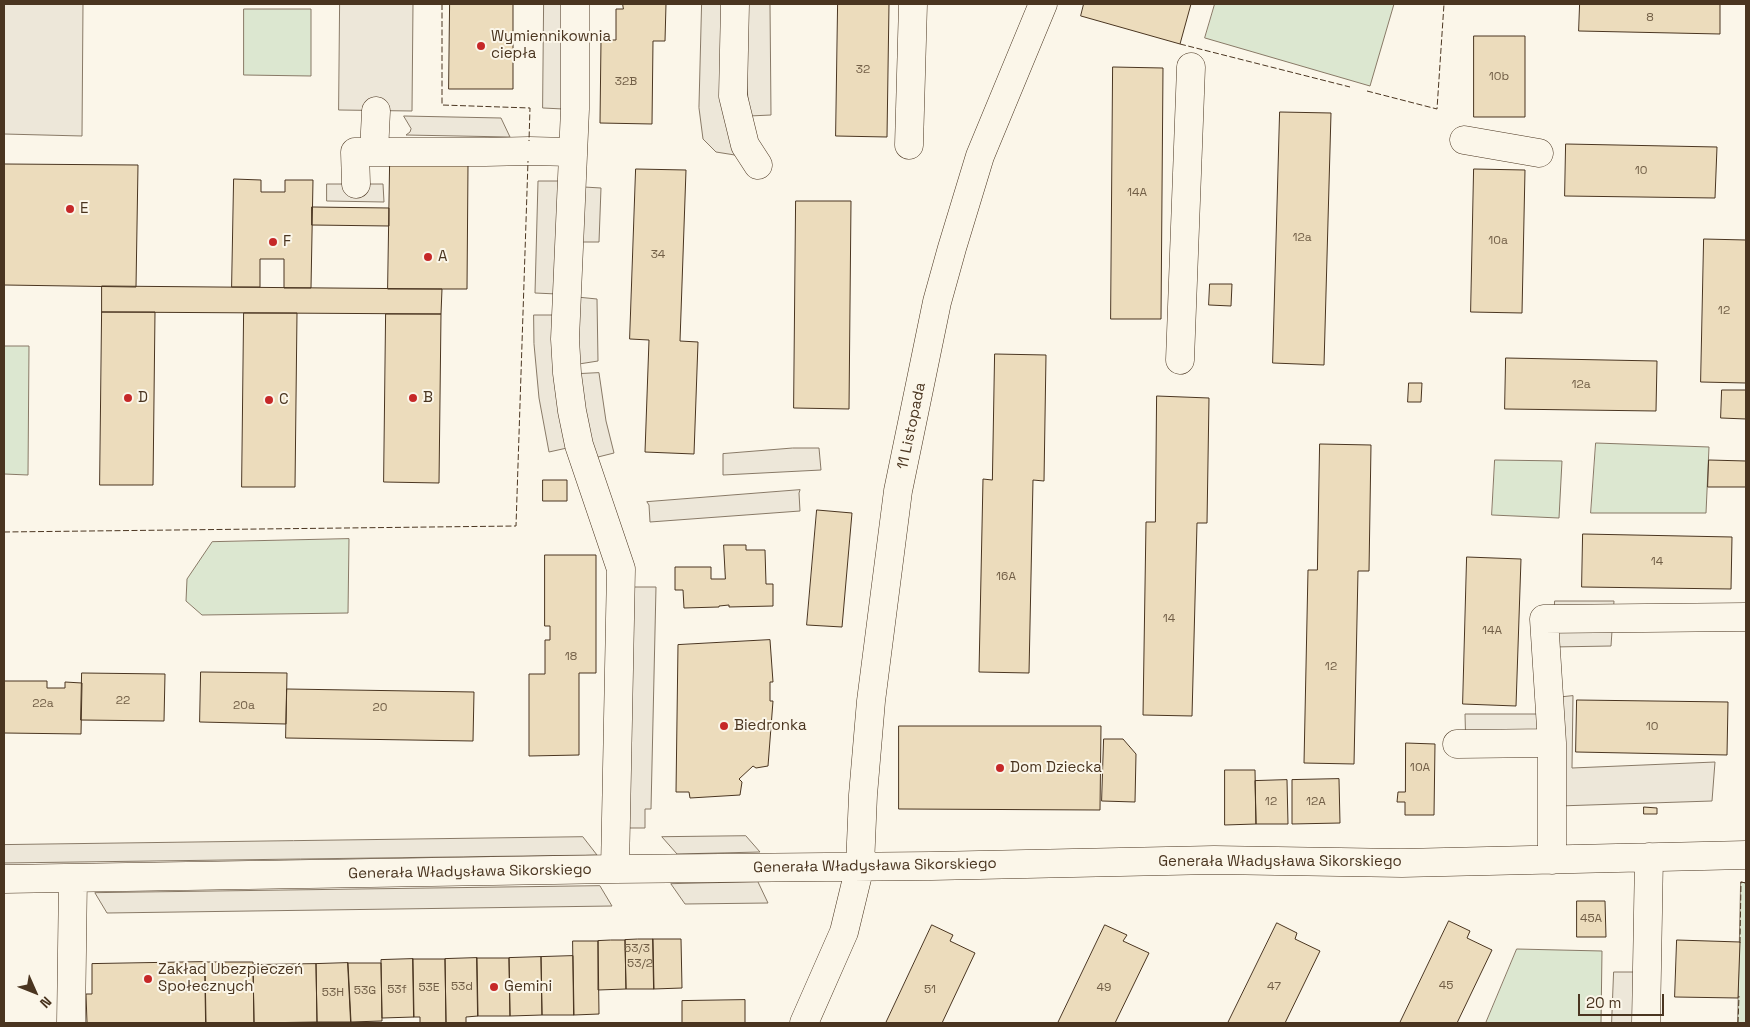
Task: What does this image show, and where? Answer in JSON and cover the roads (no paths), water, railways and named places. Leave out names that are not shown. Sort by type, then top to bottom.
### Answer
[{"type":"street","points":[[576,4],[575,109],[565,339],[572,411],[579,445],[621,569],[615,869]]},
{"type":"street","points":[[734,4],[733,96],[745,145],[758,165]]},
{"type":"street","points":[[909,145],[913,4]]},
{"type":"street","name":"11 Listopada","points":[[804,1023],[844,932],[860,866],[863,795],[871,701],[898,491],[937,302],[980,156],[1043,4]]},
{"type":"street","points":[[1180,360],[1191,67]]},
{"type":"street","points":[[374,152],[376,111]]},
{"type":"street","points":[[1464,140],[1539,153]]},
{"type":"street","points":[[356,184],[355,152],[572,152]]},
{"type":"street","points":[[1552,860],[1552,743],[1544,619],[1746,617]]},
{"type":"street","points":[[1457,744],[1552,743]]},
{"type":"street","name":"Generała Władysława Sikorskiego","points":[[4,879],[932,866],[1214,860],[1375,864],[1746,855]]},
{"type":"street","points":[[1646,1023],[1649,857]]},
{"type":"street","points":[[71,1023],[73,878]]},
{"type":"place","name":"Wymiennikownia ciepła","points":[[481,46]]},
{"type":"place","name":"E","points":[[70,209]]},
{"type":"place","name":"F","points":[[273,242]]},
{"type":"place","name":"A","points":[[428,257]]},
{"type":"place","name":"D","points":[[128,398]]},
{"type":"place","name":"B","points":[[413,398]]},
{"type":"place","name":"C","points":[[269,400]]},
{"type":"place","name":"Biedronka","points":[[724,726]]},
{"type":"place","name":"Dom Dziecka","points":[[1000,768]]},
{"type":"place","name":"Zakład Ubezpieczeń Społecznych","points":[[148,979]]},
{"type":"place","name":"Gemini","points":[[494,987]]}]
